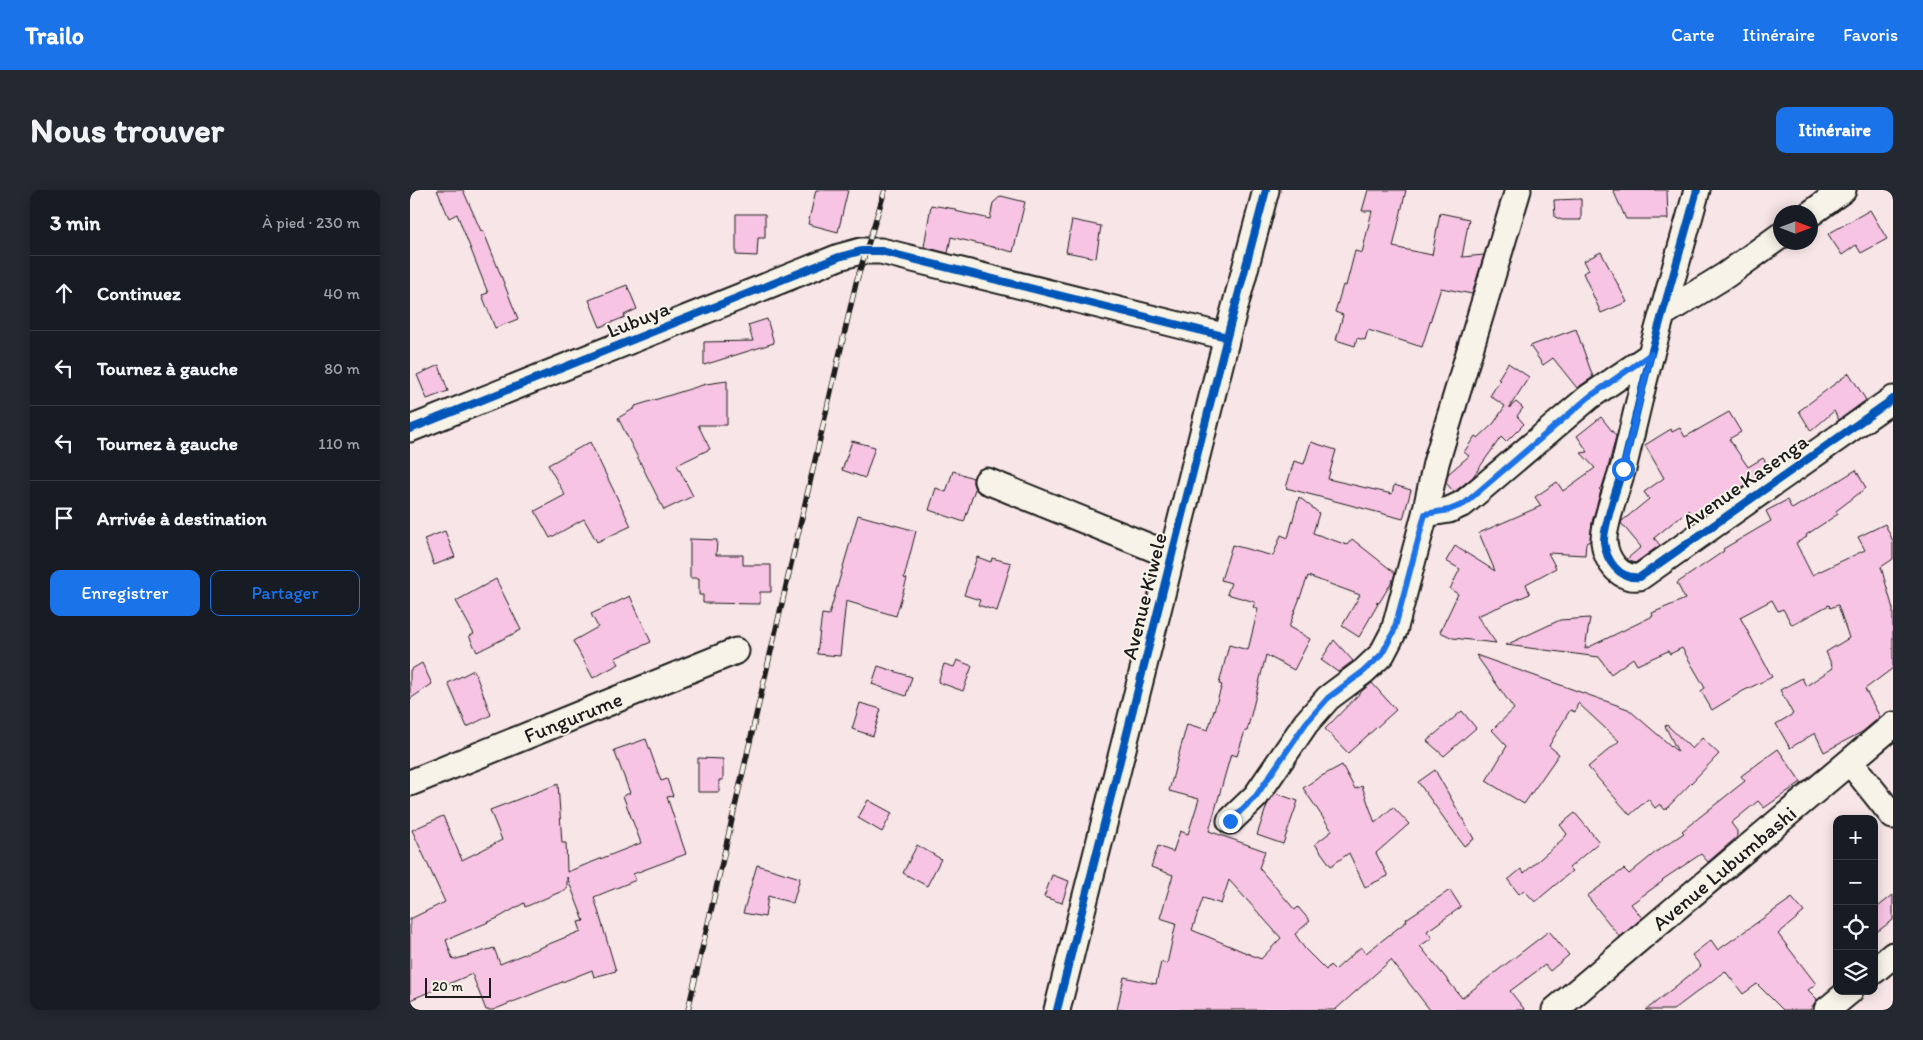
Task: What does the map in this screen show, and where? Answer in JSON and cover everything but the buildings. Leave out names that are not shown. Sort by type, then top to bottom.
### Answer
[{"type":"street","name":"Avenue Kiwele","points":[[1057,1010],[1266,190]]},
{"type":"street","points":[[1230,821],[1256,796],[1306,723],[1328,698],[1364,671],[1382,654],[1394,631],[1425,514],[1436,463],[1518,190]]},
{"type":"street","points":[[1425,514],[1449,510],[1464,504],[1589,397],[1651,354],[1697,190]]},
{"type":"street","points":[[1818,208],[1844,190]]},
{"type":"street","points":[[1664,313],[1726,275],[1773,241]]},
{"type":"street","name":"Lubuya","points":[[410,429],[839,257],[862,251],[881,251],[1227,337]]},
{"type":"street","name":"Avenue Kasenga","points":[[1651,354],[1604,540],[1606,554],[1616,569],[1630,577],[1640,576],[1893,399]]},
{"type":"street","points":[[987,481],[1172,556]]},
{"type":"street","name":"Fungurume","points":[[410,783],[736,651]]},
{"type":"street","name":"Avenue Lubumbashi","points":[[1555,1010],[1893,725]]},
{"type":"street","points":[[1850,762],[1893,816]]},
{"type":"street","points":[[1878,967],[1893,955]]},
{"type":"street","points":[[1827,1010],[1845,995]]},
{"type":"railway","points":[[688,1010],[856,283],[885,190]]},
{"type":"cycle path","points":[[1057,1010],[1266,190]]},
{"type":"cycle path","points":[[1697,190],[1651,354],[1624,465],[1604,535],[1605,549],[1615,567],[1626,575],[1640,577],[1893,399]]},
{"type":"cycle path","points":[[410,429],[839,257],[861,251],[881,251],[1227,337]]},
{"type":"route","points":[[1230,821],[1256,796],[1306,723],[1328,698],[1364,671],[1382,654],[1394,631],[1425,514],[1449,510],[1464,504],[1589,397],[1651,354],[1623,469]]}]
